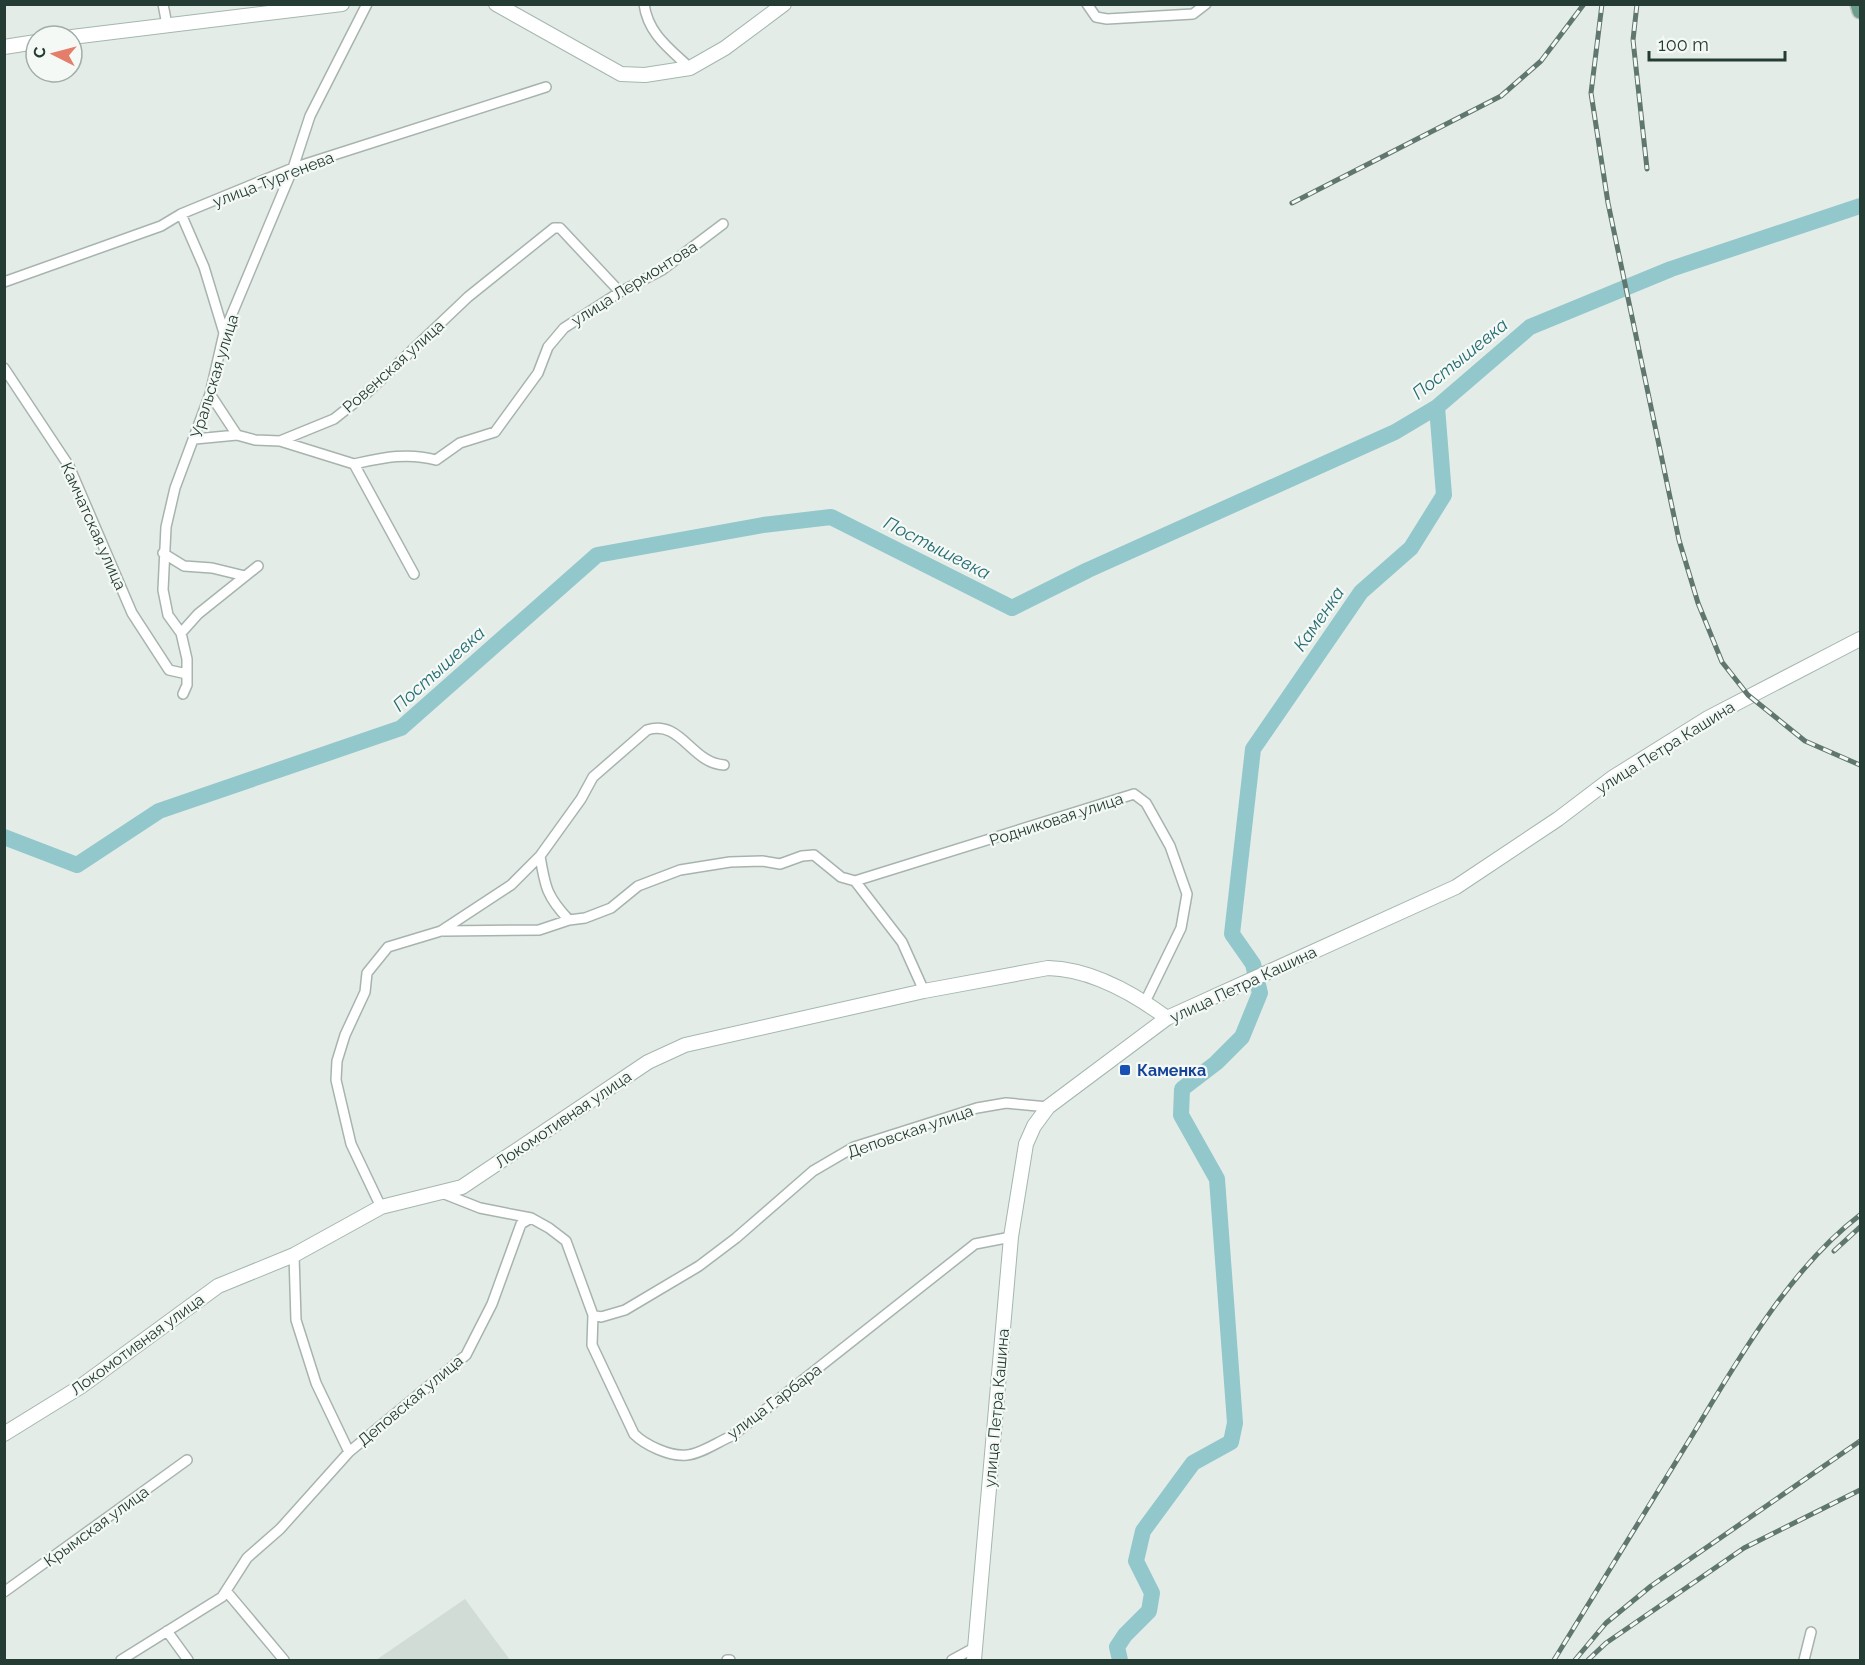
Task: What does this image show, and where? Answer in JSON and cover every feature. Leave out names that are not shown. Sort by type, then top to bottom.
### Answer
[{"type":"main road","points":[[1858,4],[1860,11]]},
{"type":"street","points":[[163,4],[167,25]]},
{"type":"street","points":[[84,35],[342,4]]},
{"type":"street","name":"Уральская улица","points":[[183,694],[187,674],[181,633],[168,615],[164,590],[163,553],[175,488],[210,394],[224,333],[293,168],[310,116],[367,4]]},
{"type":"street","points":[[496,4],[621,74],[645,75],[690,68],[725,48],[784,4]]},
{"type":"street","points":[[644,4],[646,21],[654,34],[690,68]]},
{"type":"street","points":[[1087,4],[1096,17],[1107,19],[1193,14],[1206,4]]},
{"type":"street","points":[[4,47],[24,44]]},
{"type":"street","name":"улица Тургенева","points":[[4,282],[161,226],[181,214],[293,168],[546,87]]},
{"type":"street","points":[[181,214],[204,267],[224,333]]},
{"type":"street","name":"улица Лермонтова","points":[[354,464],[395,455],[436,460],[459,443],[495,432],[532,383],[548,347],[564,328],[620,292],[662,270],[723,224]]},
{"type":"street","name":"Ровенская улица","points":[[280,441],[334,419],[368,392],[468,297],[555,228],[560,228],[620,292]]},
{"type":"street","name":"Камчатская улица","points":[[4,368],[69,466],[132,614],[169,670],[187,674]]},
{"type":"street","points":[[210,394],[237,435]]},
{"type":"street","points":[[195,439],[237,435],[255,440],[280,441],[354,464],[414,574]]},
{"type":"street","points":[[163,553],[184,566],[212,568],[245,576]]},
{"type":"street","points":[[181,633],[198,614],[258,566]]},
{"type":"street","name":"улица Петра Кашина","points":[[974,1654],[1011,1237],[1026,1144],[1034,1126],[1048,1107],[1167,1018],[1456,887],[1558,819],[1612,778],[1708,718],[1860,639]]},
{"type":"street","points":[[381,1207],[351,1143],[336,1080],[337,1061],[345,1035],[365,992],[367,973],[388,947],[441,931],[512,885],[540,856],[581,799],[593,777],[647,730],[658,727],[672,730],[702,757],[724,765]]},
{"type":"street","name":"Родниковая улица","points":[[855,881],[1134,794],[1146,803],[1170,846],[1187,894],[1181,928],[1145,1002]]},
{"type":"street","points":[[441,931],[539,930],[569,920],[585,918],[611,908],[638,886],[680,870],[730,862],[762,861],[780,864],[802,856],[814,855],[841,876],[855,881],[902,942],[924,991]]},
{"type":"street","points":[[540,856],[546,890],[552,902],[569,920]]},
{"type":"street","name":"Локомотивная улица","points":[[4,1434],[80,1387],[218,1286],[294,1255],[381,1207],[462,1187],[648,1062],[684,1045],[924,991],[1047,968],[1068,969],[1108,983],[1145,1002],[1167,1018]]},
{"type":"street","name":"Деповская улица","points":[[593,1315],[601,1317],[625,1310],[699,1266],[736,1238],[813,1171],[854,1147],[977,1108],[1006,1103],[1048,1107]]},
{"type":"street","points":[[441,1192],[480,1208],[531,1218],[566,1241],[593,1315]]},
{"type":"street","name":"Деповская улица","points":[[121,1660],[227,1592],[247,1558],[280,1529],[349,1452],[466,1355],[492,1304],[520,1224],[531,1218]]},
{"type":"street","name":"улица Гарбара","points":[[593,1315],[592,1345],[634,1434],[650,1447],[687,1455],[732,1436],[975,1244],[1011,1237]]},
{"type":"street","points":[[294,1255],[296,1320],[316,1383],[349,1452]]},
{"type":"street","name":"Крымская улица","points":[[4,1592],[187,1460]]},
{"type":"street","points":[[227,1592],[284,1660]]},
{"type":"street","points":[[167,1631],[188,1660]]},
{"type":"street","points":[[1804,1660],[1811,1632]]},
{"type":"street","points":[[952,1660],[974,1654]]},
{"type":"shaded area","points":[[465,1599],[510,1660],[376,1660]]},
{"type":"waterway","name":"Постышевка","points":[[4,837],[77,865],[159,811],[401,728],[597,555],[763,525],[831,517],[1012,608],[1088,570],[1395,432],[1437,407],[1530,327],[1671,269],[1860,206]]},
{"type":"waterway","name":"Каменка","points":[[1120,1660],[1117,1647],[1125,1635],[1149,1611],[1152,1593],[1136,1561],[1143,1531],[1193,1463],[1231,1442],[1235,1423],[1217,1179],[1181,1115],[1182,1089],[1216,1063],[1242,1037],[1260,993],[1253,964],[1232,934],[1253,749],[1361,592],[1411,548],[1444,495],[1437,407]]},
{"type":"railway","points":[[1292,203],[1501,96],[1541,61],[1584,4]]},
{"type":"railway","points":[[1602,4],[1591,93],[1608,203],[1679,540],[1698,603],[1722,662],[1748,695],[1805,741],[1860,765]]},
{"type":"railway","points":[[1637,4],[1633,40],[1647,169]]},
{"type":"railway","points":[[1554,1660],[1745,1349],[1810,1262],[1860,1215]]},
{"type":"railway","points":[[1834,1251],[1860,1227]]},
{"type":"railway","points":[[1575,1660],[1606,1623],[1651,1586],[1860,1441]]},
{"type":"railway","points":[[1588,1660],[1606,1643],[1744,1548],[1860,1490]]},
{"type":"place","name":"Каменка","points":[[1125,1070]]}]
